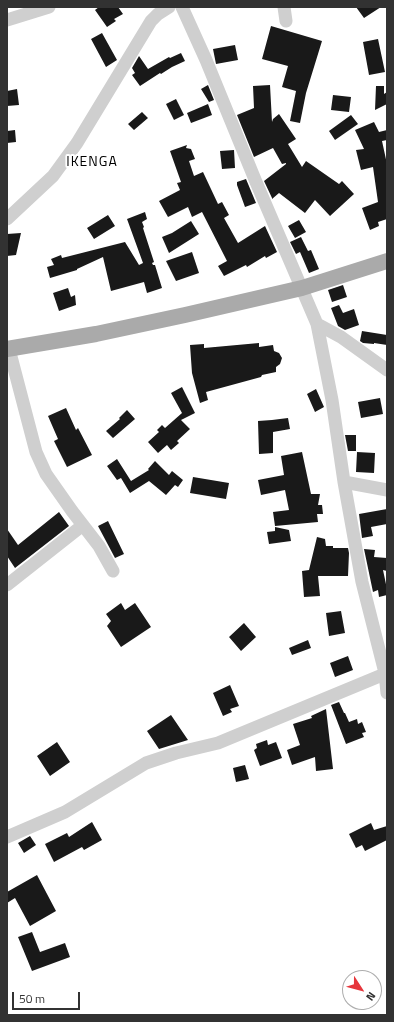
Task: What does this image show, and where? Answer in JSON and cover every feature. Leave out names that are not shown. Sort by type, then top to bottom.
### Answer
[{"type":"main road","points":[[8,349],[96,334],[302,288],[387,261]]},
{"type":"street","points":[[7,20],[49,7]]},
{"type":"street","points":[[7,219],[53,176],[77,143],[151,21],[158,14],[169,7]]},
{"type":"street","points":[[182,7],[318,324],[362,582],[386,673],[387,692]]},
{"type":"street","points":[[284,7],[286,22]]},
{"type":"street","points":[[318,324],[341,337],[387,370]]},
{"type":"street","points":[[8,349],[36,452],[46,474],[99,546],[113,571]]},
{"type":"street","points":[[344,482],[387,490]]},
{"type":"street","points":[[7,586],[83,525]]},
{"type":"street","points":[[7,837],[66,812],[146,763],[176,753],[218,743],[386,673]]},
{"type":"building","points":[[99,7],[118,7],[123,14],[114,19],[116,21],[107,27],[95,10]]},
{"type":"building","points":[[356,7],[381,7],[364,18]]},
{"type":"building","points":[[271,26],[322,41],[306,93],[300,123],[290,121],[296,91],[282,87],[288,66],[262,59]]},
{"type":"building","points":[[102,33],[117,60],[106,67],[91,39]]},
{"type":"building","points":[[378,39],[385,72],[369,75],[363,42]]},
{"type":"building","points":[[235,45],[238,60],[216,64],[213,49]]},
{"type":"building","points":[[181,53],[185,61],[161,74],[160,73],[140,86],[132,75],[135,73],[132,68],[139,56],[148,69],[169,57],[170,58]]},
{"type":"building","points":[[208,85],[214,100],[209,102],[201,89]]},
{"type":"building","points":[[270,85],[272,122],[273,119],[279,114],[296,139],[288,144],[302,167],[306,161],[339,184],[342,181],[354,194],[330,216],[315,200],[305,213],[279,193],[272,199],[264,181],[286,163],[282,164],[273,148],[254,157],[237,115],[254,108],[253,86]]},
{"type":"building","points":[[376,86],[384,86],[384,94],[387,92],[387,104],[375,110]]},
{"type":"building","points":[[17,89],[19,105],[7,106],[7,91]]},
{"type":"building","points":[[333,95],[351,97],[349,112],[331,110]]},
{"type":"building","points":[[176,99],[184,115],[174,120],[166,104]]},
{"type":"building","points":[[208,104],[212,115],[191,123],[187,113]]},
{"type":"building","points":[[142,112],[148,118],[134,130],[128,124]]},
{"type":"building","points":[[351,115],[358,124],[335,140],[329,131]]},
{"type":"building","points":[[374,122],[379,132],[387,130],[387,140],[382,141],[387,164],[387,219],[378,222],[379,226],[370,230],[362,208],[378,202],[373,167],[361,170],[356,150],[364,149],[355,130]]},
{"type":"building","points":[[15,130],[16,142],[7,143],[7,131]]},
{"type":"building","points":[[187,145],[186,148],[191,149],[195,159],[189,161],[194,176],[203,172],[218,204],[222,202],[229,215],[224,218],[238,243],[265,226],[277,252],[266,258],[265,256],[247,267],[246,265],[224,276],[218,266],[227,261],[202,212],[192,217],[188,207],[168,217],[159,201],[180,190],[177,183],[181,182],[170,151]]},
{"type":"building","points":[[234,150],[235,168],[222,169],[220,151]]},
{"type":"building","points":[[246,179],[256,203],[245,207],[237,182]]},
{"type":"building","points":[[145,212],[147,219],[142,222],[143,228],[154,262],[152,263],[155,265],[162,288],[147,293],[144,282],[111,291],[103,257],[77,270],[50,278],[47,267],[54,265],[51,259],[61,255],[62,258],[125,242],[139,265],[143,263],[127,219]]},
{"type":"building","points":[[108,215],[115,226],[94,239],[87,228]]},
{"type":"building","points":[[299,220],[306,232],[295,238],[288,226]]},
{"type":"building","points":[[191,221],[199,234],[169,253],[162,237],[172,233]]},
{"type":"building","points":[[21,233],[16,255],[7,256],[7,234]]},
{"type":"building","points":[[301,237],[308,251],[311,250],[319,269],[309,273],[300,252],[296,254],[290,242]]},
{"type":"building","points":[[192,252],[199,273],[176,281],[166,261]]},
{"type":"building","points":[[343,285],[347,297],[332,302],[328,290]]},
{"type":"building","points":[[68,288],[71,297],[75,295],[76,305],[59,311],[53,293]]},
{"type":"building","points":[[339,305],[343,313],[354,309],[359,325],[345,330],[338,326],[331,308]]},
{"type":"building","points":[[362,331],[387,335],[387,345],[363,343],[360,341]]},
{"type":"building","points":[[259,343],[259,347],[273,345],[274,351],[279,353],[282,358],[280,364],[276,367],[276,372],[206,392],[208,400],[200,403],[192,373],[190,345],[204,344],[204,348]]},
{"type":"building","points":[[182,387],[195,413],[181,420],[190,429],[177,441],[179,443],[171,450],[167,445],[158,453],[148,442],[159,432],[157,430],[162,425],[165,428],[182,413],[171,393]]},
{"type":"building","points":[[316,389],[324,407],[315,412],[307,394]]},
{"type":"building","points":[[380,398],[383,414],[361,418],[358,402]]},
{"type":"building","points":[[66,408],[76,430],[78,428],[92,455],[67,467],[54,441],[58,439],[48,416]]},
{"type":"building","points":[[127,410],[135,419],[113,438],[106,431],[120,419],[119,418]]},
{"type":"building","points":[[288,418],[290,429],[273,432],[273,453],[259,454],[258,421]]},
{"type":"building","points":[[345,435],[356,435],[356,451],[348,451]]},
{"type":"building","points":[[302,452],[311,494],[320,494],[318,505],[322,505],[323,514],[317,514],[318,522],[275,526],[273,512],[289,510],[285,490],[261,495],[258,480],[284,475],[281,456]]},
{"type":"building","points":[[357,452],[375,453],[374,473],[356,472]]},
{"type":"building","points":[[117,459],[131,481],[149,470],[148,469],[155,461],[169,475],[172,471],[183,480],[178,487],[175,485],[166,495],[149,481],[130,493],[121,478],[117,480],[107,466]]},
{"type":"building","points":[[193,477],[229,483],[226,499],[190,493]]},
{"type":"building","points":[[387,509],[387,524],[371,527],[373,536],[362,538],[359,514]]},
{"type":"building","points":[[59,512],[69,526],[15,568],[7,556],[7,529],[18,545]]},
{"type":"building","points":[[108,521],[124,554],[115,558],[98,526]]},
{"type":"building","points":[[275,527],[289,530],[291,541],[269,544],[267,532],[275,531]]},
{"type":"building","points":[[317,537],[325,539],[326,546],[333,546],[333,548],[348,548],[348,576],[318,576],[320,596],[304,597],[302,571],[309,570]]},
{"type":"building","points":[[364,549],[375,550],[374,557],[387,558],[387,571],[383,570],[387,595],[379,597],[378,590],[373,592]]},
{"type":"building","points":[[121,603],[125,610],[135,603],[151,627],[121,647],[107,626],[111,621],[106,614]]},
{"type":"building","points":[[341,611],[345,633],[329,636],[326,613]]},
{"type":"building","points":[[244,623],[256,637],[241,651],[229,637]]},
{"type":"building","points":[[308,640],[311,648],[292,655],[289,648]]},
{"type":"building","points":[[348,656],[353,670],[335,677],[330,663]]},
{"type":"building","points":[[230,685],[239,706],[230,709],[232,712],[223,716],[213,693]]},
{"type":"building","points":[[339,702],[349,722],[357,719],[358,724],[362,722],[366,732],[362,733],[364,737],[346,744],[331,705]]},
{"type":"building","points":[[326,709],[333,769],[316,771],[315,757],[292,765],[287,750],[300,745],[293,724],[312,718],[311,716]]},
{"type":"building","points":[[171,715],[188,740],[159,749],[147,731]]},
{"type":"building","points":[[267,740],[268,745],[276,742],[282,758],[260,766],[254,750],[257,748],[256,744]]},
{"type":"building","points":[[57,742],[70,762],[50,776],[37,756]]},
{"type":"building","points":[[245,765],[249,779],[236,782],[233,768]]},
{"type":"building","points":[[92,822],[102,840],[84,850],[82,847],[54,862],[45,844],[67,833],[69,837]]},
{"type":"building","points":[[371,823],[374,830],[387,826],[387,840],[365,851],[362,845],[356,848],[349,834]]},
{"type":"building","points":[[30,836],[36,845],[24,853],[18,843]]},
{"type":"building","points":[[37,875],[56,911],[30,926],[15,898],[7,903],[7,892]]},
{"type":"building","points":[[32,932],[40,952],[65,943],[70,957],[32,971],[18,937]]},
{"type":"district","name":"IKENGA","points":[[92,163]]}]
